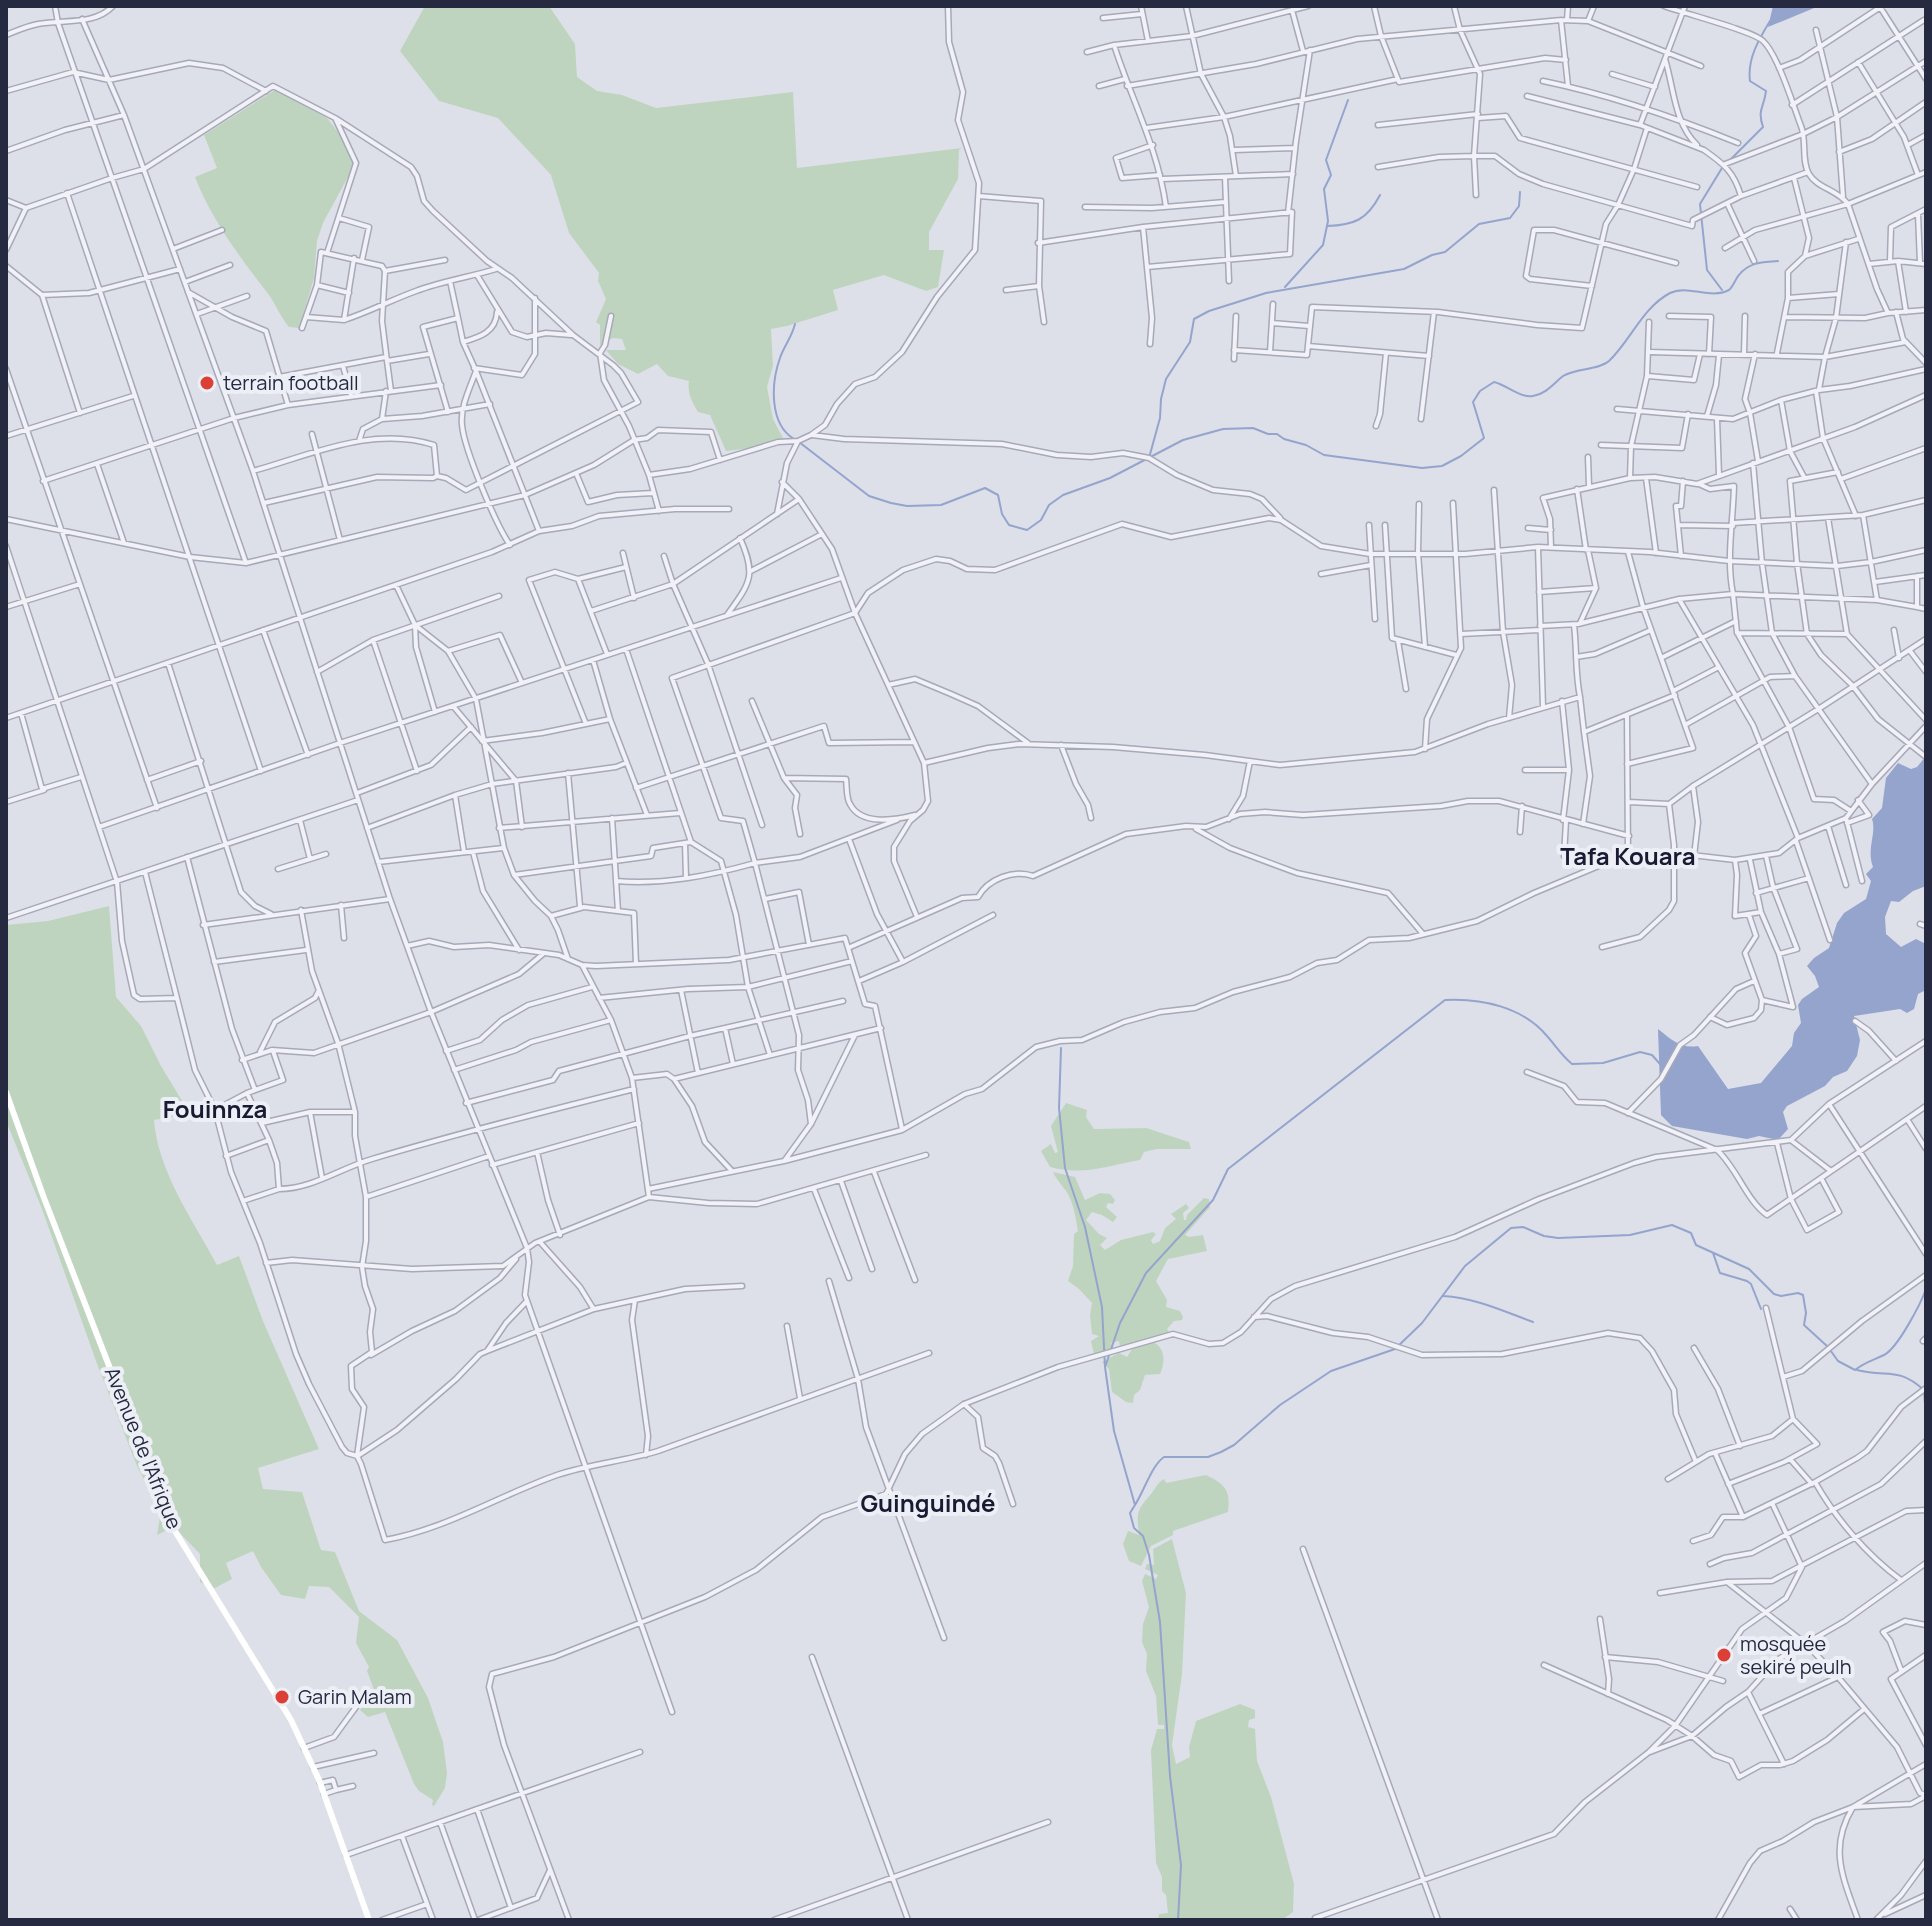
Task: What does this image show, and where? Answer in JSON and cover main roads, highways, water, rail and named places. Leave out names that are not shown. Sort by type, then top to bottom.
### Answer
[{"type":"main road","name":"Avenue de l'Afrique","points":[[6,1092],[44,1198],[175,1531],[260,1667],[304,1748],[320,1783],[369,1920]]},
{"type":"water","points":[[1773,6],[1819,6],[1768,27]]},
{"type":"water","points":[[1926,756],[1926,886],[1899,902],[1891,901],[1885,917],[1886,934],[1901,947],[1916,939],[1926,944],[1926,990],[1918,994],[1914,1009],[1907,1013],[1900,1009],[1854,1016],[1860,1040],[1857,1056],[1847,1071],[1787,1106],[1783,1112],[1788,1129],[1778,1140],[1759,1136],[1747,1139],[1672,1126],[1661,1115],[1658,1029],[1681,1045],[1698,1046],[1728,1089],[1761,1083],[1792,1046],[1794,1033],[1801,1023],[1798,1005],[1819,987],[1807,966],[1829,948],[1837,923],[1844,913],[1866,899],[1871,881],[1866,874],[1873,867],[1872,819],[1882,808],[1886,778],[1898,763],[1911,769],[1917,767]]},
{"type":"waterway","points":[[1729,161],[1763,127],[1761,112],[1766,91],[1750,81],[1750,65],[1770,21]]},
{"type":"waterway","points":[[1285,287],[1323,245],[1328,221],[1324,189],[1331,175],[1326,160],[1348,100]]},
{"type":"waterway","points":[[1722,168],[1700,204],[1707,270],[1722,290]]},
{"type":"waterway","points":[[1149,458],[1166,379],[1190,342],[1194,319],[1209,311],[1266,293],[1404,269],[1445,252],[1479,224],[1510,218],[1519,206],[1520,192]]},
{"type":"waterway","points":[[1327,226],[1359,220],[1380,195]]},
{"type":"waterway","points":[[799,442],[869,496],[907,506],[941,505],[985,488],[998,495],[1002,514],[1009,525],[1027,530],[1041,520],[1049,505],[1063,495],[1110,478],[1183,440],[1223,429],[1253,428],[1277,434],[1324,455],[1422,468],[1442,466],[1484,438],[1473,402],[1480,391],[1494,382],[1523,395],[1538,395],[1568,373],[1609,361],[1652,307],[1670,293],[1684,290],[1722,293],[1730,289],[1747,267],[1778,261]]},
{"type":"waterway","points":[[794,439],[780,424],[774,391],[780,358],[795,324]]},
{"type":"waterway","points":[[1105,1367],[1120,1323],[1146,1273],[1213,1200],[1228,1169],[1445,1000],[1487,1003],[1514,1011],[1537,1026],[1572,1064],[1603,1063],[1640,1052],[1652,1055],[1660,1064]]},
{"type":"waterway","points":[[1061,1048],[1059,1108],[1065,1168],[1085,1227],[1102,1307],[1105,1367],[1114,1431],[1135,1505],[1130,1513],[1134,1528],[1143,1536],[1149,1555],[1160,1622],[1170,1776],[1181,1865],[1178,1920]]},
{"type":"waterway","points":[[1135,1505],[1152,1472],[1164,1457],[1208,1457],[1221,1452],[1234,1445],[1280,1405],[1331,1371],[1395,1349],[1422,1323],[1465,1266],[1511,1228],[1523,1227],[1558,1238],[1630,1235],[1672,1225],[1691,1233],[1696,1245],[1749,1269],[1774,1294],[1803,1295],[1804,1325],[1838,1361],[1855,1370],[1890,1351],[1908,1325],[1926,1289]]},
{"type":"waterway","points":[[1713,1253],[1720,1273],[1751,1284],[1761,1309]]},
{"type":"waterway","points":[[1443,1296],[1478,1302],[1533,1322]]},
{"type":"waterway","points":[[1857,1370],[1899,1375],[1915,1383],[1924,1390],[1926,1419]]},
{"type":"place","name":"terrain football","points":[[207,383]]},
{"type":"place","name":"mosquée sekiré peulh","points":[[1724,1655]]},
{"type":"place","name":"Garin Malam","points":[[282,1697]]},
{"type":"district","name":"Tafa Kouara","points":[[1628,857]]},
{"type":"district","name":"Fouinnza","points":[[215,1110]]},
{"type":"district","name":"Guinguindé","points":[[928,1504]]}]
